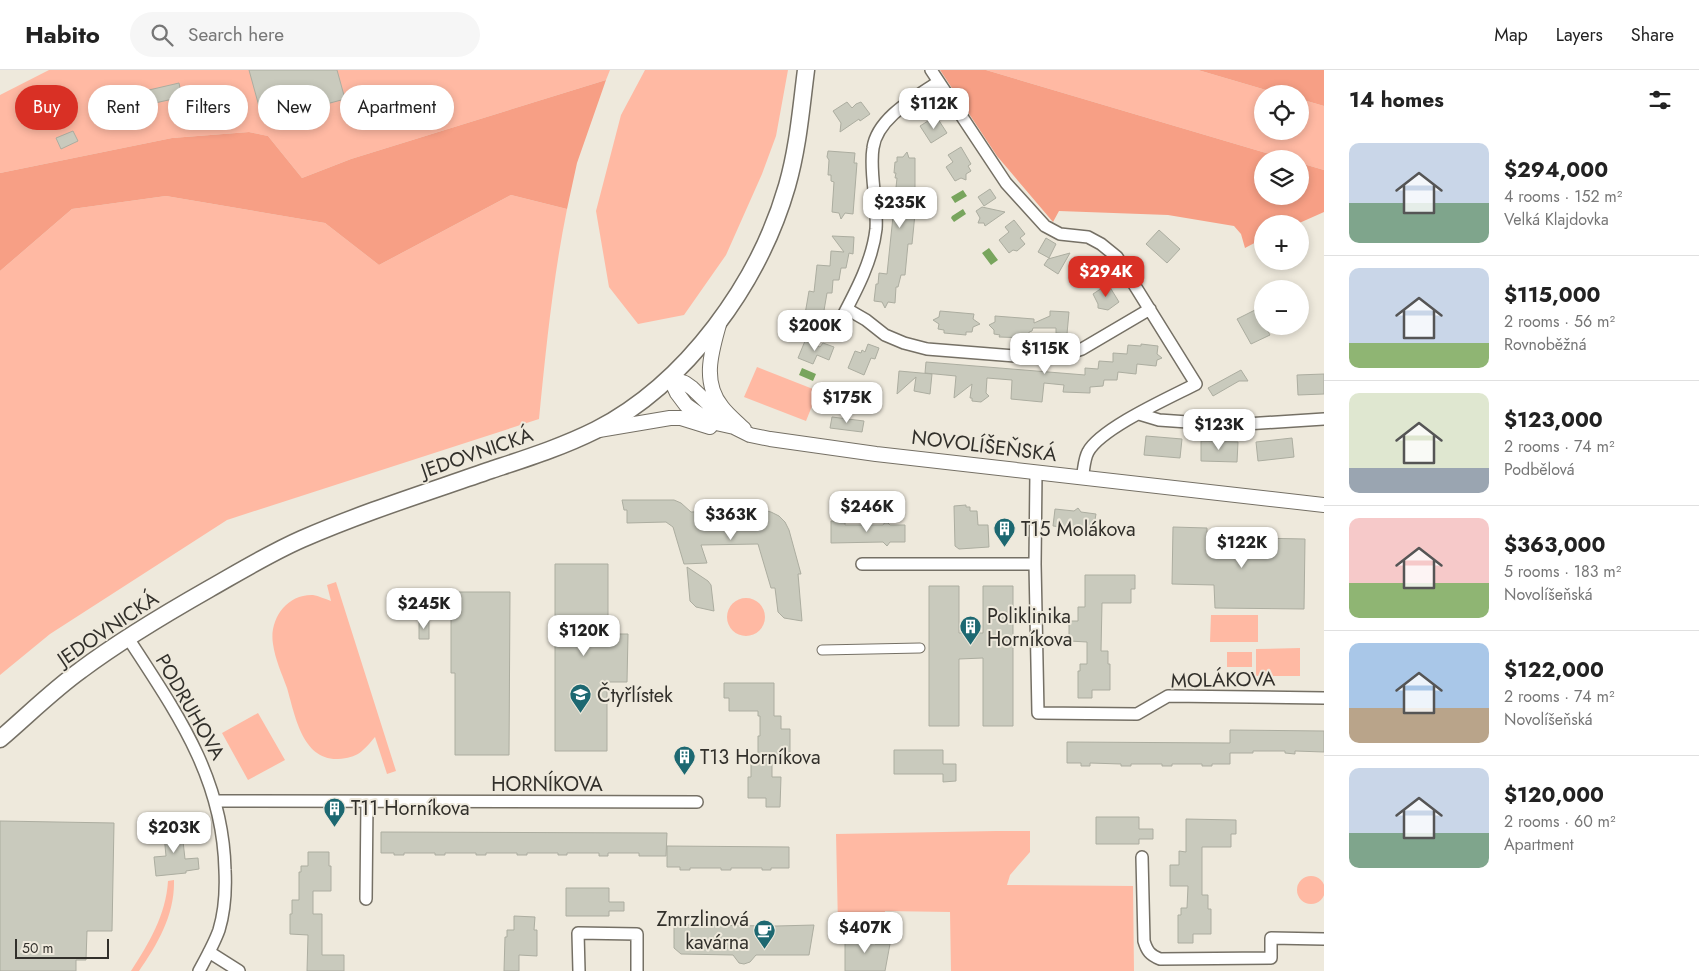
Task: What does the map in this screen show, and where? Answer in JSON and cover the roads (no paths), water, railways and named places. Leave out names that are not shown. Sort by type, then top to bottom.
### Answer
[{"type":"main road","name":"JEDOVNICKÁ","points":[[0,738],[79,670],[149,624],[261,559],[297,541],[418,496],[547,452],[596,430],[626,412],[670,378],[720,320],[749,277],[772,232],[788,185],[796,150],[806,70]]},
{"type":"street","points":[[846,309],[866,320],[885,335],[904,344],[927,349],[1042,358],[1061,356],[1082,350],[1150,309],[1117,256],[1088,237],[1060,234],[1045,226],[1006,183],[931,70]]},
{"type":"street","points":[[835,331],[870,254],[876,229],[873,148],[877,136],[894,114],[938,82]]},
{"type":"street","name":"NOVOLÍŠEŇSKÁ","points":[[1082,478],[1087,454],[1098,440],[1139,414],[1196,384],[1150,309]]},
{"type":"street","points":[[720,320],[709,363],[714,394],[721,407],[750,434]]},
{"type":"street","name":"NOVOLÍŠEŇSKÁ","points":[[670,378],[677,393],[686,405],[700,415],[716,423],[734,427],[750,434],[791,442],[876,454],[1324,505]]},
{"type":"street","points":[[1139,414],[1159,420],[1231,425],[1324,419]]},
{"type":"street","points":[[596,430],[670,418],[681,418],[714,428],[750,434]]},
{"type":"street","name":"MOLÁKOVA","points":[[1036,472],[1035,564],[1038,713],[1138,714],[1168,696],[1324,698]]},
{"type":"street","points":[[862,564],[1035,564]]},
{"type":"street","name":"PODRUHOVA","points":[[128,638],[177,713],[208,776],[216,802],[223,838],[226,885],[219,931],[199,971]]},
{"type":"street","points":[[822,650],[920,648]]},
{"type":"street","name":"HORNÍKOVA","points":[[216,802],[697,802]]},
{"type":"street","points":[[366,899],[367,802]]},
{"type":"street","points":[[1142,857],[1144,941],[1151,956],[1160,959],[1271,958],[1271,938],[1324,939]]},
{"type":"street","points":[[579,971],[578,933],[637,934],[637,971]]},
{"type":"street","points":[[209,952],[239,971]]},
{"type":"place","name":"T15 Molákova","points":[[1005,548]]},
{"type":"place","name":"Poliklinika Horníkova","points":[[971,646]]},
{"type":"place","name":"Čtyřlístek","points":[[581,714]]},
{"type":"place","name":"T13 Horníkova","points":[[684,776]]},
{"type":"place","name":"T11 Horníkova","points":[[335,827]]},
{"type":"place","name":"Zmrzlinová kavárna","points":[[765,950]]}]
